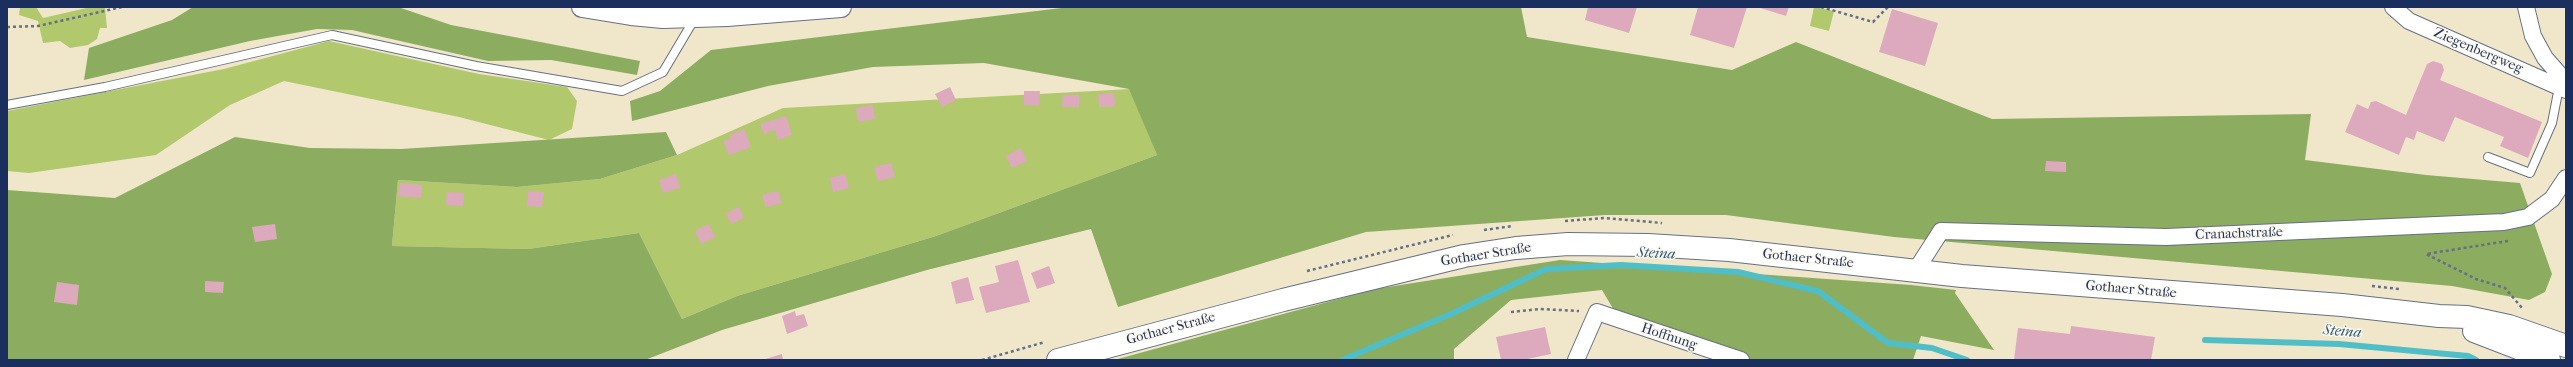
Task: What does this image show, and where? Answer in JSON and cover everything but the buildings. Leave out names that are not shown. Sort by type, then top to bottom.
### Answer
[{"type":"main road","name":"Gothaer Straße","points":[[1058,360],[1365,279],[1464,256],[1516,248],[1568,244],[1648,245],[1729,250],[1916,270],[2180,294],[2342,305],[2439,316],[2467,316],[2509,326],[2566,346]]},
{"type":"main road","points":[[2439,316],[2549,360]]},
{"type":"street","points":[[582,7],[631,15],[695,17],[841,7]]},
{"type":"street","name":"Ziegenbergweg","points":[[2394,7],[2409,21],[2428,30],[2564,86]]},
{"type":"street","points":[[2526,7],[2533,36],[2542,53],[2564,86]]},
{"type":"street","name":"Cranachstraße","points":[[1916,270],[1941,231],[2166,237],[2504,222],[2528,216],[2552,199],[2566,178]]},
{"type":"street","points":[[1576,360],[1597,312]]},
{"type":"street","name":"Hoffnung","points":[[1597,312],[1741,360]]},
{"type":"lane","points":[[7,105],[105,87],[332,35],[476,66],[622,91],[663,72],[695,17]]},
{"type":"lane","points":[[2488,158],[2530,173],[2552,123],[2564,86]]},
{"type":"path","points":[[7,27],[38,26],[122,7]]},
{"type":"path","points":[[1821,7],[1873,22],[1888,7]]},
{"type":"path","points":[[2514,238],[2507,241],[2426,254],[2476,280],[2505,288],[2524,310]]},
{"type":"path","points":[[1511,312],[1540,309],[1597,312]]},
{"type":"green space","points":[[20,7],[36,7],[43,18],[91,7],[105,7],[107,28],[100,28],[97,39],[88,45],[70,48],[60,41],[43,43],[38,21],[19,15]]},
{"type":"green space","points":[[193,7],[398,7],[451,25],[640,61],[637,75],[551,60],[488,61],[352,30],[317,29],[250,41],[84,80],[89,48],[172,20]]},
{"type":"green space","points":[[1070,7],[1521,7],[1527,37],[1732,70],[1796,42],[1992,119],[2311,114],[2305,160],[2426,175],[2520,183],[2552,274],[2545,292],[2529,300],[2452,286],[1894,237],[1726,215],[1605,215],[1366,232],[1118,307],[1091,229],[927,270],[722,330],[645,360],[7,360],[7,190],[115,198],[235,137],[310,148],[401,149],[666,132],[677,155],[600,179],[517,187],[398,180],[392,246],[528,249],[639,233],[682,319],[737,296],[936,236],[1157,155],[1129,89],[984,63],[873,67],[768,86],[632,121],[630,101],[660,91],[711,50]]},
{"type":"green space","points":[[1814,7],[1834,11],[1829,31],[1810,26]]},
{"type":"green space","points":[[329,41],[479,74],[567,87],[577,101],[572,129],[549,140],[459,117],[284,81],[230,105],[156,155],[29,173],[7,171],[7,111],[224,69]]},
{"type":"green space","points":[[1130,89],[1157,155],[936,236],[737,296],[682,319],[639,233],[528,249],[392,246],[398,180],[517,187],[600,179],[677,155],[783,108]]},
{"type":"green space","points":[[1560,260],[1911,285],[1956,290],[1955,293],[1994,350],[1921,336],[1913,360],[1741,360],[1621,322],[1602,290],[1511,300],[1454,349],[1454,360],[1114,360],[1375,289]]},
{"type":"waterway","name":"Steina","points":[[1342,360],[1451,314],[1546,269],[1621,265],[1738,272],[1818,291],[1888,343],[1932,348],[1967,360]]},
{"type":"waterway","name":"Steina","points":[[2205,340],[2339,344],[2468,356],[2476,360]]}]
